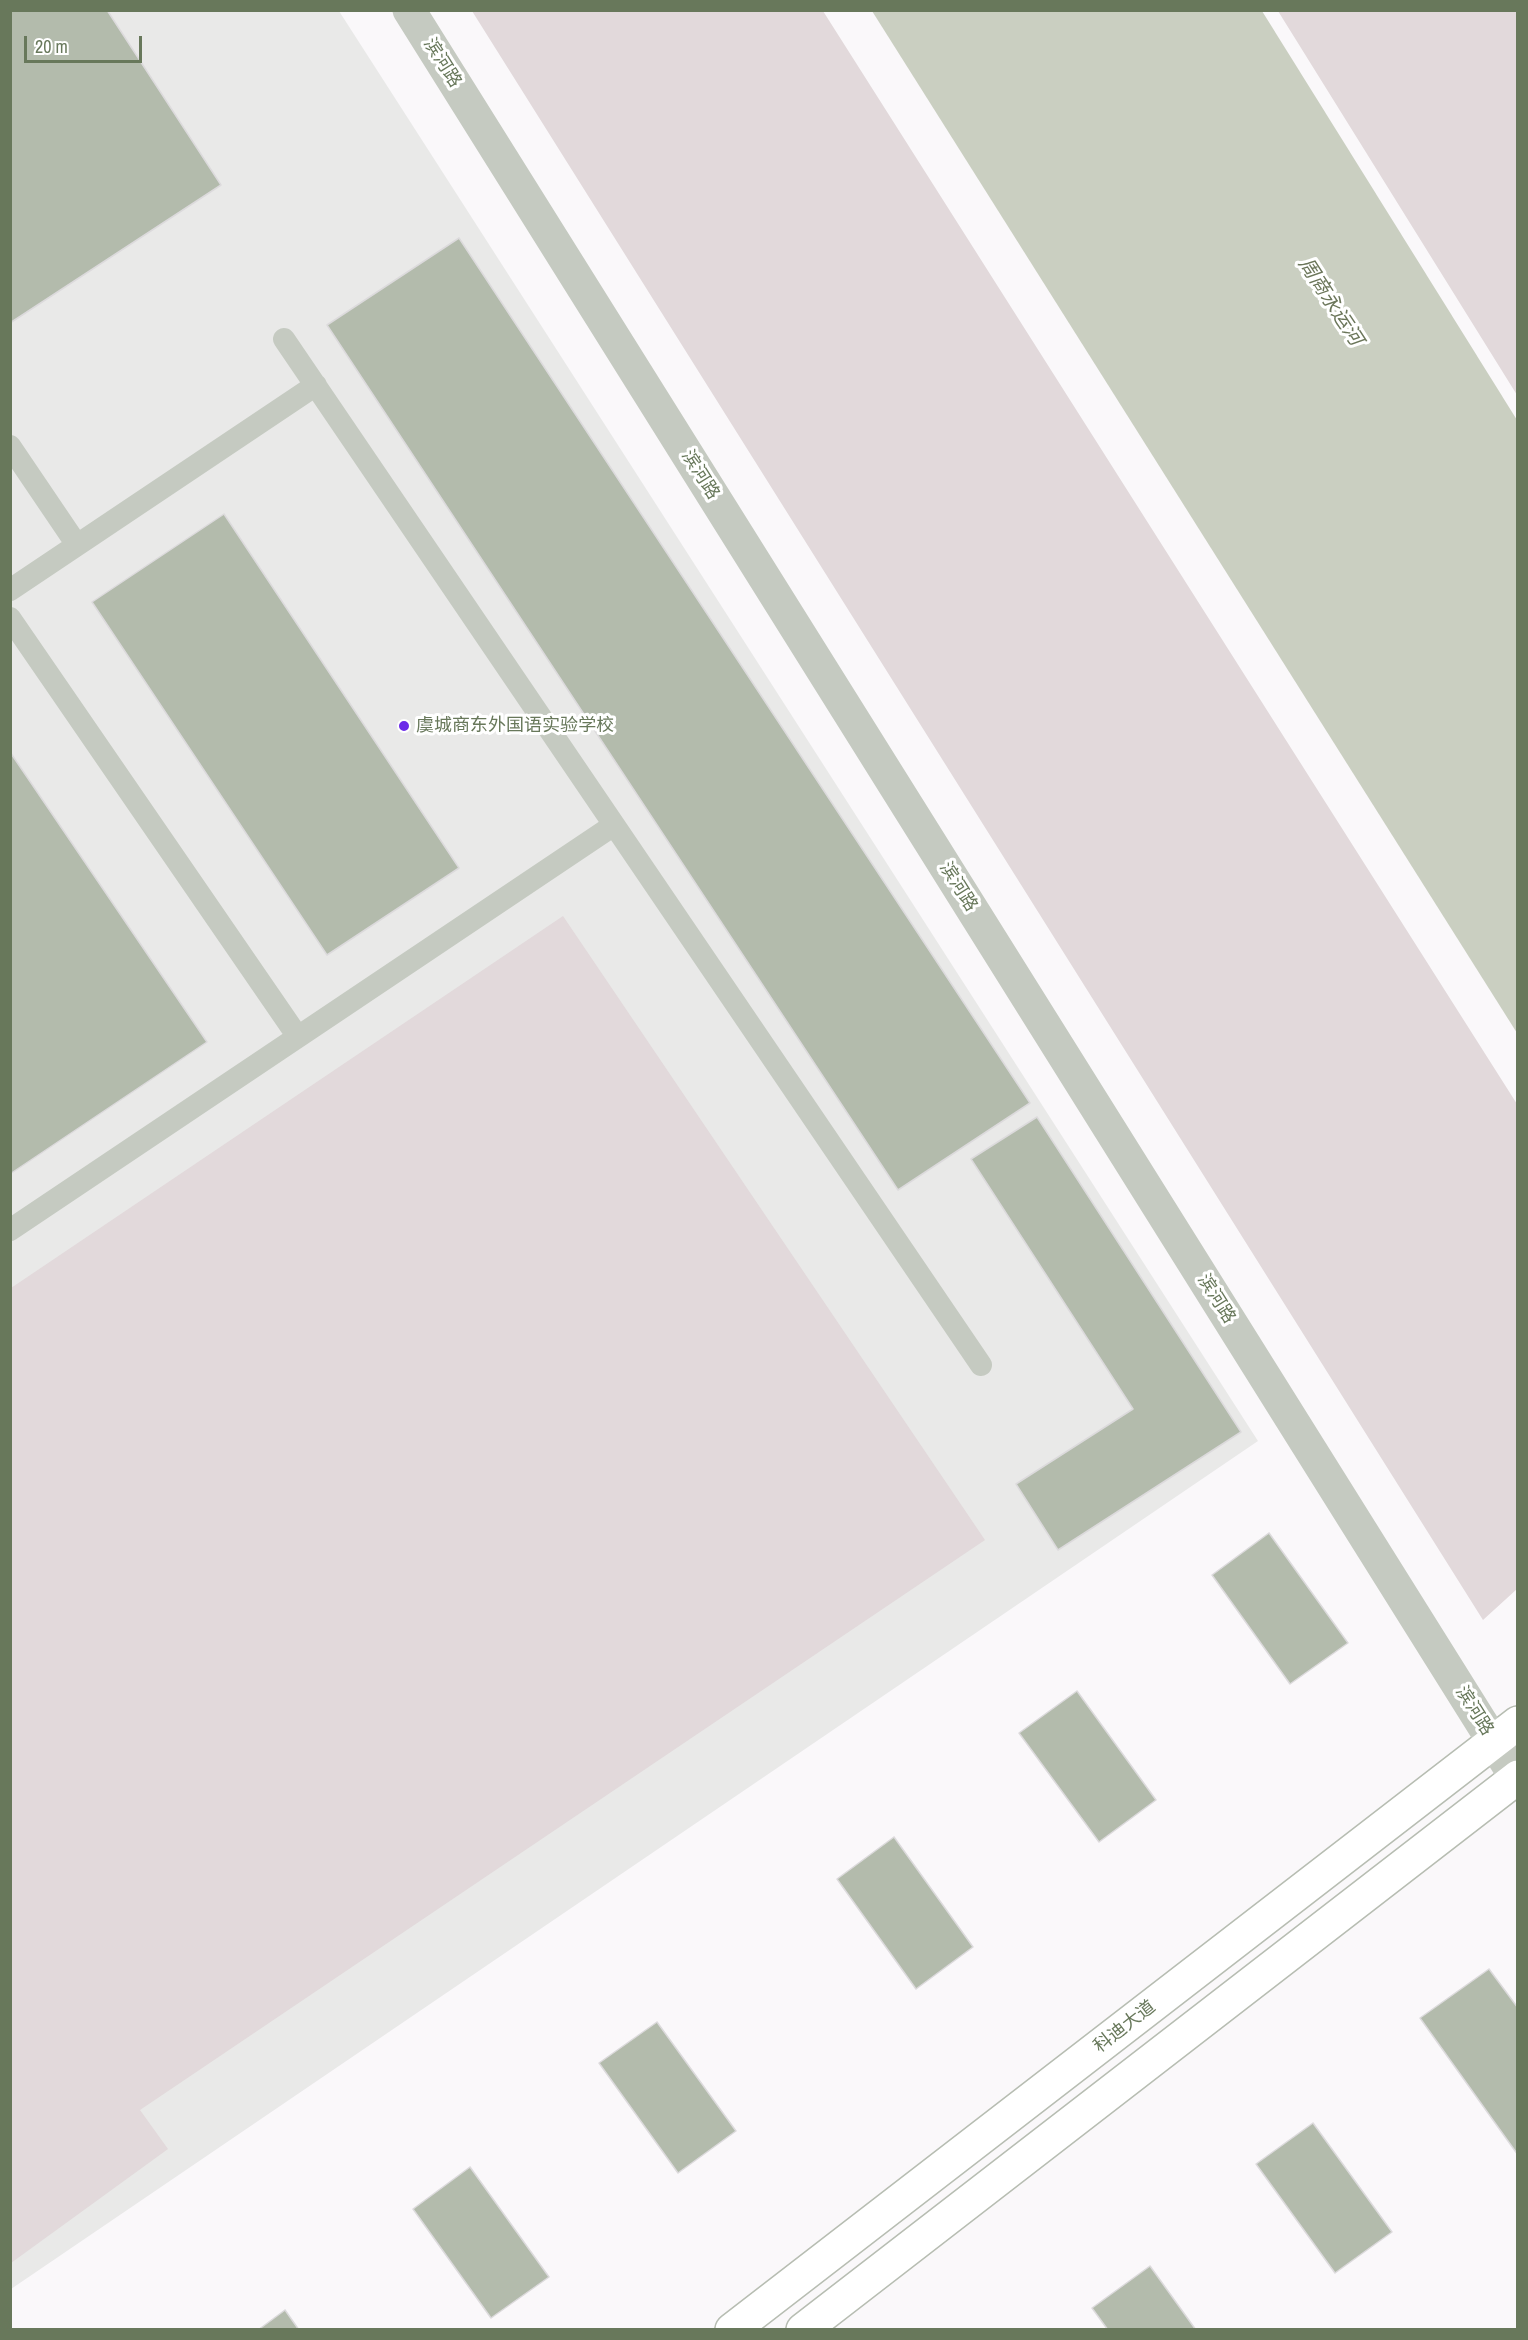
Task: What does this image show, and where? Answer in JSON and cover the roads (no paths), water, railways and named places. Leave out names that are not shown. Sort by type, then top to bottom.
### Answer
[{"type":"main road","name":"科迪大道","points":[[732,2330],[1512,1761]]},
{"type":"main road","points":[[803,2330],[1512,1761]]},
{"type":"street","name":"滨河路","points":[[409,10],[1512,1761]]},
{"type":"lane","points":[[284,339],[981,1365]]},
{"type":"lane","points":[[10,590],[316,385]]},
{"type":"lane","points":[[10,446],[77,545]]},
{"type":"lane","points":[[10,618],[298,1037]]},
{"type":"lane","points":[[10,1230],[614,825]]},
{"type":"water","name":"周商永运河","points":[[872,11],[1262,11],[1517,420],[1517,1033]]},
{"type":"place","name":"虞城商东外国语实验学校","points":[[404,726]]}]
